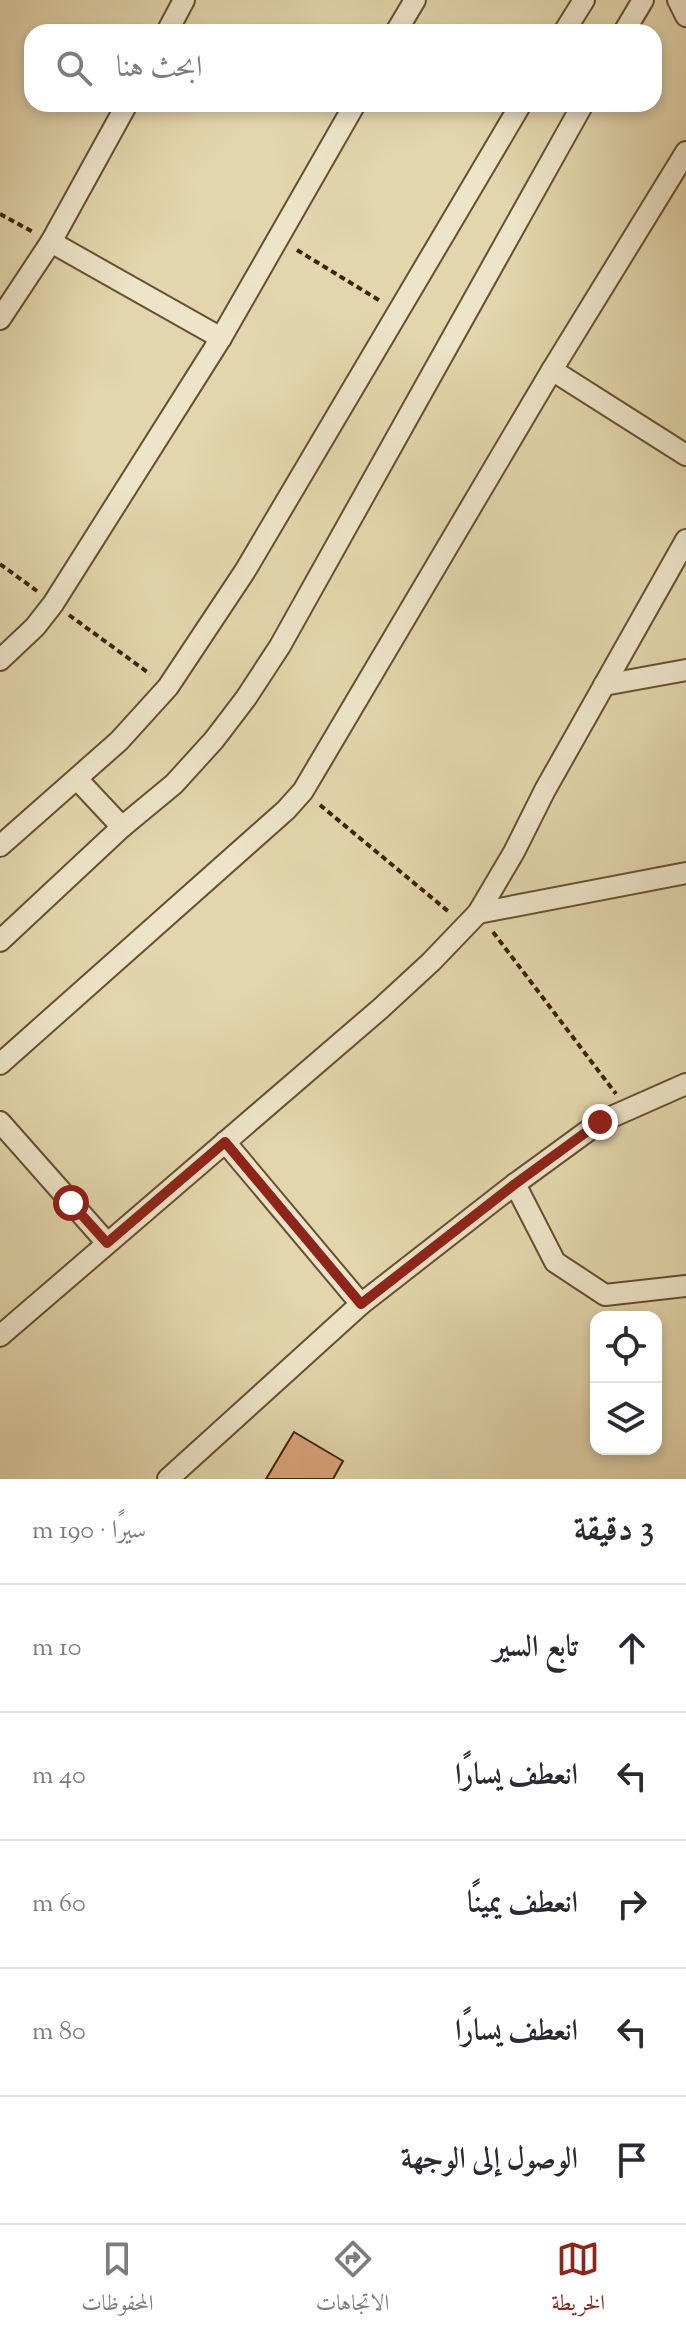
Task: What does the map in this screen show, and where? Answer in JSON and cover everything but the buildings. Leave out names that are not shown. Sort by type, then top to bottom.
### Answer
[{"type":"street","points":[[171,24],[184,0]]},
{"type":"street","points":[[401,24],[415,0]]},
{"type":"street","points":[[569,24],[584,0]]},
{"type":"street","points":[[629,24],[643,0]]},
{"type":"street","points":[[678,0],[686,16]]},
{"type":"street","points":[[0,319],[51,242],[123,112]]},
{"type":"street","points":[[0,660],[35,627],[53,604],[221,338],[350,112]]},
{"type":"street","points":[[0,846],[78,780],[168,687],[237,584],[516,112]]},
{"type":"street","points":[[0,941],[122,827],[174,784],[214,740],[246,698],[280,646],[579,112]]},
{"type":"street","points":[[0,1064],[286,810],[303,791],[552,370],[686,152]]},
{"type":"street","points":[[51,242],[221,338]]},
{"type":"street","points":[[552,370],[686,455]]},
{"type":"street","points":[[0,1336],[380,1009],[472,919],[514,852],[545,790],[686,540]]},
{"type":"street","points":[[604,685],[686,670]]},
{"type":"street","points":[[78,780],[122,827]]},
{"type":"street","points":[[472,919],[686,873]]},
{"type":"street","points":[[168,1479],[361,1304],[515,1184],[600,1122],[686,1084]]},
{"type":"street","points":[[0,1122],[107,1243]]},
{"type":"street","points":[[225,1142],[361,1304]]},
{"type":"street","points":[[515,1184],[555,1262],[605,1295],[686,1286]]},
{"type":"path","points":[[0,214],[51,242]]},
{"type":"path","points":[[278,239],[396,312]]},
{"type":"path","points":[[0,564],[168,687]]},
{"type":"path","points":[[303,791],[472,919],[627,1109]]},
{"type":"route","points":[[71,1203],[107,1243],[225,1142],[361,1304],[600,1122]]}]
